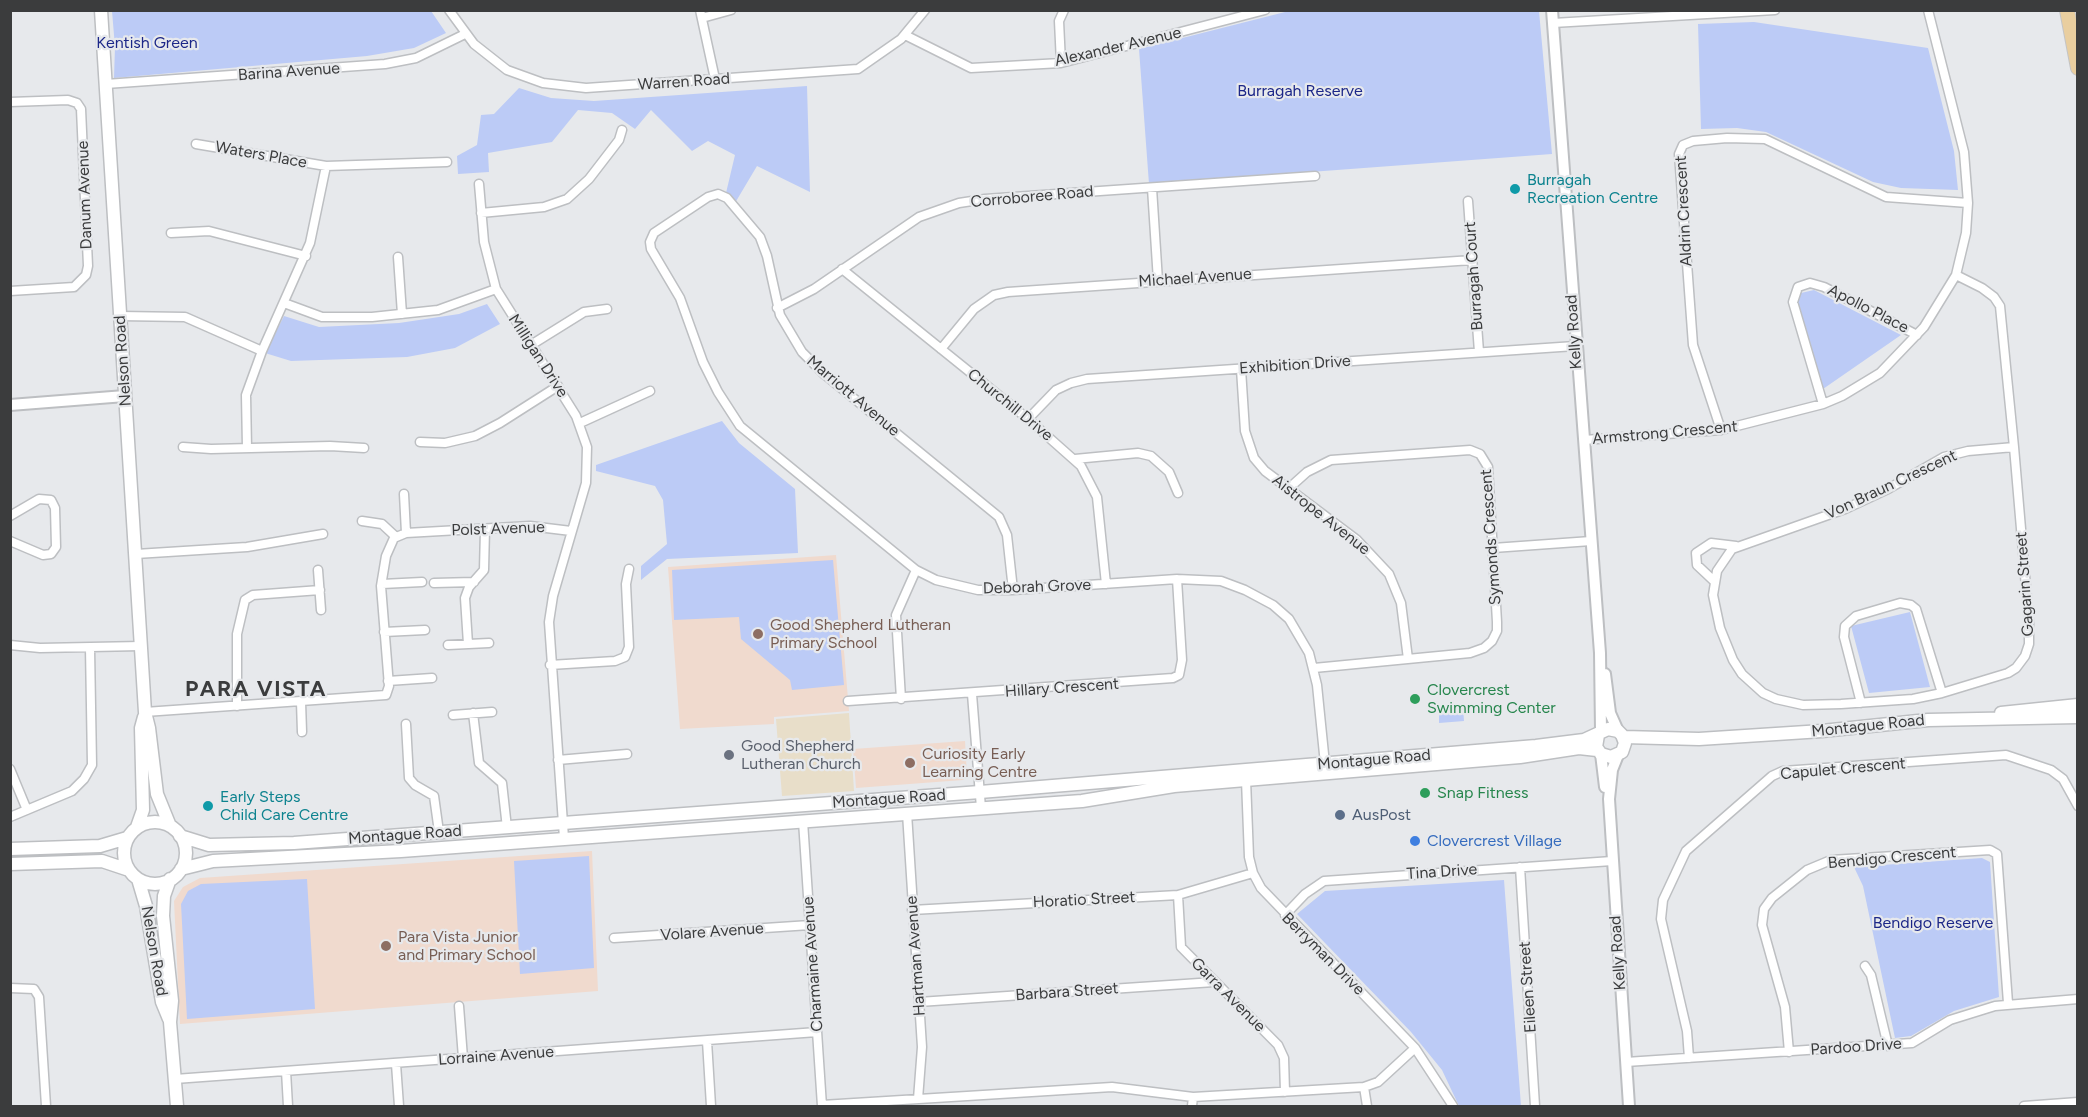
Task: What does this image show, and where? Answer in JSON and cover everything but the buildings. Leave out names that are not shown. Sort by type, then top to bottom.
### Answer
[{"type":"main road","name":"Nelson Road","points":[[101,10],[145,712],[157,794],[170,826]]},
{"type":"main road","points":[[2067,10],[2078,68]]},
{"type":"main road","name":"Montague Road","points":[[1325,768],[1520,757],[1579,748],[1599,752],[1607,757],[1621,743],[1964,718],[2078,705]]},
{"type":"main road","name":"Nelson Road","points":[[137,827],[143,810],[141,728],[145,712]]},
{"type":"main road","name":"Montague Road","points":[[1964,718],[2036,720],[2078,717]]},
{"type":"main road","name":"Montague Road","points":[[180,836],[203,844],[234,845],[507,828],[980,792],[1245,776],[1544,746],[1578,741],[1611,729],[1621,743]]},
{"type":"main road","points":[[1599,752],[1600,733]]},
{"type":"main road","name":"Montague Road","points":[[181,869],[213,861],[1082,801],[1245,776]]},
{"type":"main road","points":[[802,806],[803,820]]},
{"type":"main road","points":[[10,864],[102,861],[154,883],[170,879],[181,869],[186,849],[180,836],[170,826],[153,822],[137,827],[127,838],[124,853],[134,874]]},
{"type":"main road","points":[[10,849],[100,846],[127,838]]},
{"type":"main road","name":"Nelson Road","points":[[134,874],[146,906],[162,1002],[170,1022]]},
{"type":"main road","name":"Nelson Road","points":[[170,879],[164,896],[163,915],[172,1001],[170,1022],[177,1107]]},
{"type":"street","name":"Warren Road","points":[[450,10],[465,34],[483,53],[507,70],[530,80],[586,88],[858,69],[905,35],[925,10]]},
{"type":"street","points":[[715,79],[701,14],[731,10]]},
{"type":"street","points":[[1061,63],[1059,21],[1064,10]]},
{"type":"street","name":"Alexander Avenue","points":[[905,35],[970,68],[1061,63],[1265,10]]},
{"type":"street","name":"Kelly Road","points":[[1552,10],[1575,346],[1600,653],[1600,733]]},
{"type":"street","points":[[1553,23],[1670,14],[1775,10]]},
{"type":"street","name":"Armstrong Crescent","points":[[1584,440],[1721,430],[1823,404],[1842,396],[1880,373],[1917,335],[1956,275],[1966,233],[1968,203],[1964,152],[1928,10]]},
{"type":"street","name":"Barina Avenue","points":[[106,84],[385,64],[416,58],[465,34]]},
{"type":"street","name":"Danum Avenue","points":[[10,102],[68,100],[76,103],[81,109],[88,266],[86,275],[74,287],[10,291]]},
{"type":"street","points":[[481,213],[544,207],[567,199],[589,179],[619,140],[622,130]]},
{"type":"street","name":"Aldrin Crescent","points":[[1721,430],[1693,345],[1679,154],[1683,145],[1693,141],[1727,138],[1765,139],[1886,197],[1968,203]]},
{"type":"street","name":"Waters Place","points":[[196,144],[326,166],[447,162]]},
{"type":"street","name":"Waters Place","points":[[284,303],[306,256],[317,220],[326,166]]},
{"type":"street","name":"Corroboree Road","points":[[777,308],[814,289],[919,217],[949,206],[985,199],[1315,176]]},
{"type":"street","name":"Milligan Drive","points":[[479,184],[485,250],[496,289],[580,423],[586,442],[588,470],[551,604],[549,629],[564,838]]},
{"type":"street","points":[[1152,188],[1158,281]]},
{"type":"street","name":"Marriott Avenue","points":[[650,242],[659,229],[708,197],[722,195],[760,237],[767,256],[777,308],[794,342],[816,367],[999,518],[1007,535],[1013,590]]},
{"type":"street","name":"Burragah Court","points":[[1468,201],[1479,352]]},
{"type":"street","points":[[171,233],[209,231],[306,256]]},
{"type":"street","name":"Deborah Grove","points":[[650,242],[651,249],[680,298],[703,362],[717,392],[740,426],[916,570],[958,587],[1013,590],[1177,579],[1221,581],[1274,605],[1298,631],[1314,668],[1325,768]]},
{"type":"street","points":[[398,257],[402,314]]},
{"type":"street","name":"Michael Avenue","points":[[941,349],[974,309],[1000,293],[1472,260]]},
{"type":"street","name":"Churchill Drive","points":[[842,269],[1028,418],[1075,459],[1087,475],[1097,497],[1106,584]]},
{"type":"street","name":"Gagarin Street","points":[[1714,581],[1714,605],[1728,648],[1737,667],[1749,681],[1776,699],[1803,705],[1913,699],[1942,693],[2008,673],[2019,665],[2028,650],[2029,622],[2000,306],[1994,297],[1982,288],[1956,275]]},
{"type":"street","name":"Apollo Place","points":[[1823,404],[1792,302],[1798,287],[1810,283],[1824,286],[1917,335]]},
{"type":"street","points":[[247,448],[246,395],[262,351],[284,303],[309,314],[333,318],[402,314],[448,308],[496,289]]},
{"type":"street","points":[[531,345],[584,312],[607,309]]},
{"type":"street","points":[[120,316],[185,317],[262,351]]},
{"type":"street","name":"Exhibition Drive","points":[[1028,418],[1056,390],[1079,380],[1575,346]]},
{"type":"street","name":"Aistrope Avenue","points":[[1241,369],[1247,445],[1259,465],[1357,540],[1393,579],[1401,603],[1408,659]]},
{"type":"street","points":[[420,442],[445,443],[475,435],[500,423],[558,386]]},
{"type":"street","points":[[580,423],[650,391]]},
{"type":"street","points":[[10,405],[125,396]]},
{"type":"street","points":[[183,447],[211,449],[330,446],[364,448]]},
{"type":"street","name":"Von Braun Crescent","points":[[1714,581],[1697,565],[1696,552],[1711,543],[1736,546],[1845,509],[1888,489],[1944,457],[1968,451],[2014,447]]},
{"type":"street","name":"Symonds Crescent","points":[[1288,489],[1306,472],[1331,460],[1476,451],[1484,458],[1488,467],[1497,631],[1492,641],[1478,651],[1314,668]]},
{"type":"street","points":[[1075,459],[1138,453],[1151,456],[1169,472],[1178,493]]},
{"type":"street","points":[[404,494],[406,533]]},
{"type":"street","points":[[10,516],[39,499],[51,500],[55,508],[56,547],[51,554],[43,555],[10,541]]},
{"type":"street","points":[[145,712],[386,695],[388,681],[382,584],[386,556],[396,537],[382,524],[362,521]]},
{"type":"street","name":"Polst Avenue","points":[[396,537],[406,533],[537,526],[571,531]]},
{"type":"street","points":[[468,644],[465,598],[485,568],[485,529]]},
{"type":"street","points":[[136,554],[247,547],[323,534]]},
{"type":"street","points":[[1493,548],[1591,541]]},
{"type":"street","points":[[1714,581],[1722,560],[1736,546]]},
{"type":"street","points":[[550,665],[619,660],[627,654],[629,647],[626,584],[629,569]]},
{"type":"street","points":[[318,570],[321,610]]},
{"type":"street","points":[[901,699],[897,615],[916,570]]},
{"type":"street","name":"Hillary Crescent","points":[[848,701],[1159,681],[1177,677],[1182,660],[1177,579]]},
{"type":"street","points":[[382,584],[422,582]]},
{"type":"street","points":[[434,583],[474,582]]},
{"type":"street","points":[[237,706],[237,634],[245,600],[253,595],[320,590]]},
{"type":"street","points":[[1861,703],[1844,637],[1845,626],[1856,616],[1900,603],[1911,604],[1916,609],[1942,693]]},
{"type":"street","points":[[384,632],[425,630]]},
{"type":"street","points":[[448,645],[489,644]]},
{"type":"street","points":[[10,645],[40,648],[141,646]]},
{"type":"street","points":[[10,817],[72,791],[84,780],[92,765],[90,648]]},
{"type":"street","name":"Kelly Road","points":[[1600,653],[1610,713],[1621,743],[1612,770],[1609,799],[1629,1107]]},
{"type":"street","points":[[388,681],[432,678]]},
{"type":"street","points":[[972,694],[981,808]]},
{"type":"street","points":[[301,702],[302,732]]},
{"type":"street","points":[[453,715],[492,711]]},
{"type":"street","points":[[473,713],[479,763],[502,783],[507,828]]},
{"type":"street","points":[[406,724],[409,778],[415,785],[434,796],[439,832]]},
{"type":"street","name":"Kelly Road","points":[[1599,752],[1609,799]]},
{"type":"street","points":[[558,760],[627,754]]},
{"type":"street","name":"Capulet Crescent","points":[[1689,1058],[1687,1031],[1661,919],[1663,900],[1686,850],[1772,776],[1783,771],[2006,755],[2051,770],[2063,779],[2078,806]]},
{"type":"street","points":[[10,769],[27,810]]},
{"type":"street","name":"Berryman Drive","points":[[1245,776],[1249,857],[1253,873],[1264,893],[1415,1048],[1453,1107]]},
{"type":"street","name":"Hartman Avenue","points":[[907,813],[922,1057],[918,1099]]},
{"type":"street","name":"Charmaine Avenue","points":[[803,820],[822,1106]]},
{"type":"street","name":"Bendigo Crescent","points":[[1789,1052],[1785,1007],[1762,925],[1764,909],[1772,898],[1807,870],[1831,860],[1990,850],[1996,855],[2008,1003]]},
{"type":"street","name":"Tina Drive","points":[[1285,915],[1305,894],[1324,881],[1612,861]]},
{"type":"street","name":"Eileen Street","points":[[1520,867],[1535,1107]]},
{"type":"street","name":"Horatio Street","points":[[912,910],[1178,895],[1253,873]]},
{"type":"street","name":"Garra Avenue","points":[[1178,895],[1181,947],[1281,1049],[1284,1058],[1286,1092]]},
{"type":"street","name":"Volare Avenue","points":[[614,938],[810,925]]},
{"type":"street","points":[[1865,966],[1871,975],[1888,1046]]},
{"type":"street","name":"Barbara Street","points":[[919,1002],[1214,982]]},
{"type":"street","points":[[10,988],[34,989],[39,998],[46,1107]]},
{"type":"street","name":"Pardoo Drive","points":[[1626,1062],[1912,1043],[1950,1020],[2008,1003],[2078,999]]},
{"type":"street","points":[[459,1006],[463,1058]]},
{"type":"street","name":"Lorraine Avenue","points":[[175,1079],[817,1032]]},
{"type":"street","points":[[707,1041],[711,1107]]},
{"type":"street","points":[[822,1106],[1118,1087],[1193,1102],[1286,1092],[1364,1087],[1378,1082],[1415,1048]]},
{"type":"street","points":[[396,1064],[399,1107]]},
{"type":"street","points":[[286,1071],[288,1107]]},
{"type":"street","points":[[1364,1087],[1367,1107]]},
{"type":"street","points":[[948,1107],[951,1097]]},
{"type":"street","points":[[2024,1107],[2078,1102]]},
{"type":"shaded area","name":"Good Shepherd Lutheran Primary School","points":[[836,555],[849,711],[774,717],[774,724],[680,729],[668,567]]},
{"type":"shaded area","points":[[849,713],[854,791],[782,796],[776,719]]},
{"type":"shaded area","name":"Curiosity Early Learning Centre","points":[[965,741],[967,776],[963,780],[856,788],[853,749]]},
{"type":"shaded area","name":"Para Vista Junior and Primary School","points":[[592,851],[598,991],[180,1024],[174,901],[183,887],[200,878]]},
{"type":"green space","name":"Kentish Green","points":[[112,11],[431,11],[446,33],[414,48],[367,56],[114,78],[115,47]]},
{"type":"green space","name":"Burragah Reserve","points":[[1289,11],[1539,11],[1552,154],[1149,184],[1139,49]]},
{"type":"green space","points":[[1754,22],[1928,48],[1954,151],[1958,190],[1901,188],[1873,182],[1766,132],[1737,128],[1701,129],[1698,24]]},
{"type":"green space","points":[[807,86],[810,192],[757,166],[735,203],[726,193],[735,155],[708,141],[692,151],[651,110],[635,129],[612,113],[578,110],[552,142],[488,153],[489,172],[458,174],[457,156],[477,145],[481,115],[494,114],[519,88],[551,98],[594,101]]},
{"type":"green space","points":[[1814,290],[1901,335],[1823,389],[1797,304],[1801,293]]},
{"type":"green space","points":[[487,304],[500,324],[455,348],[407,357],[291,361],[265,353],[284,316],[319,327],[399,323],[459,314]]},
{"type":"green space","points":[[722,421],[739,443],[795,489],[798,553],[667,559],[641,580],[641,566],[667,544],[663,500],[655,486],[596,471],[596,465]]},
{"type":"green space","points":[[833,560],[844,685],[792,690],[790,680],[741,639],[739,617],[674,620],[672,570]]},
{"type":"green space","points":[[1910,612],[1930,687],[1869,693],[1851,626]]},
{"type":"green space","points":[[1463,707],[1464,721],[1439,723],[1439,709]]},
{"type":"green space","points":[[589,856],[594,968],[520,974],[514,861]]},
{"type":"green space","name":"Bendigo Reserve","points":[[1982,858],[1990,862],[1999,997],[1954,1011],[1911,1036],[1895,1038],[1863,886],[1854,867]]},
{"type":"green space","points":[[307,879],[315,1009],[187,1019],[181,904],[188,891],[201,884]]},
{"type":"green space","points":[[1504,880],[1521,1106],[1459,1106],[1442,1070],[1411,1032],[1297,914],[1325,891]]},
{"type":"place","name":"Burragah Recreation Centre","points":[[1515,189]]},
{"type":"place","name":"Good Shepherd Lutheran Primary School","points":[[758,634]]},
{"type":"place","name":"Clovercrest Swimming Center","points":[[1415,699]]},
{"type":"place","name":"Good Shepherd Lutheran Church","points":[[729,755]]},
{"type":"place","name":"Curiosity Early Learning Centre","points":[[910,763]]},
{"type":"place","name":"Snap Fitness","points":[[1425,793]]},
{"type":"place","name":"Early Steps Child Care Centre","points":[[208,806]]},
{"type":"place","name":"AusPost","points":[[1340,815]]},
{"type":"place","name":"Clovercrest Village","points":[[1415,841]]},
{"type":"place","name":"Para Vista Junior and Primary School","points":[[386,946]]},
{"type":"district","name":"PARA VISTA","points":[[256,690]]}]
